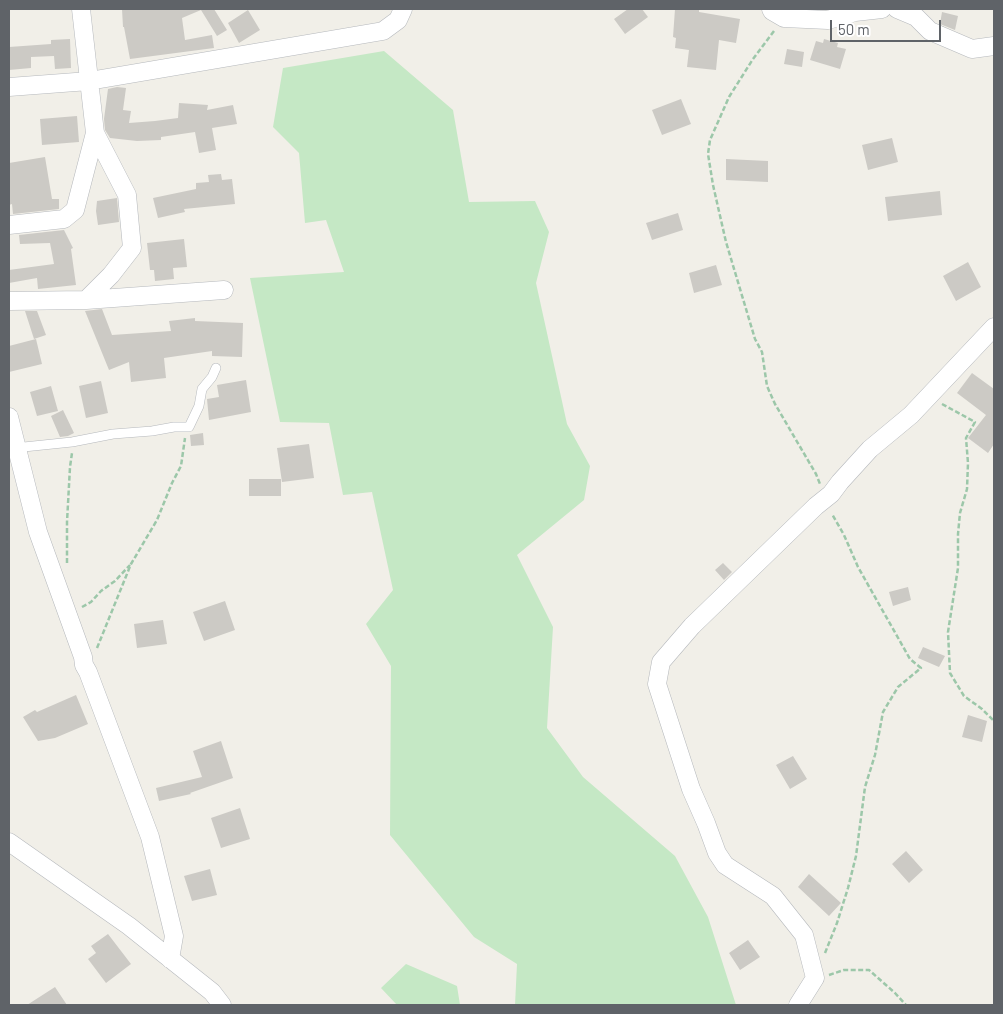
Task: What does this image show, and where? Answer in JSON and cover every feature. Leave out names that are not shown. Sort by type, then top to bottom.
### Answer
[{"type":"street","points":[[81,9],[95,133],[127,195],[132,248],[111,275],[86,300]]},
{"type":"street","points":[[9,87],[89,81],[383,31],[398,20],[403,9]]},
{"type":"street","points":[[771,9],[784,18],[804,20],[828,20],[864,10],[882,9]]},
{"type":"street","points":[[897,9],[916,17],[930,32],[972,48],[994,46]]},
{"type":"street","points":[[9,225],[64,219],[75,210],[95,133]]},
{"type":"street","points":[[9,301],[86,300],[224,290]]},
{"type":"street","points":[[798,1005],[815,978],[804,935],[773,896],[725,865],[717,853],[691,789],[657,684],[662,662],[692,626],[816,506],[831,494],[870,449],[911,415],[994,327]]},
{"type":"street","points":[[9,417],[12,448],[38,532],[83,657],[84,665],[150,837],[174,936],[170,959]]},
{"type":"street","points":[[9,842],[129,926],[212,992],[222,1005]]},
{"type":"lane","points":[[12,448],[72,442],[112,434],[188,427],[199,406],[202,388],[212,377],[216,368]]},
{"type":"path","points":[[939,402],[975,422],[966,438],[968,463],[967,489],[960,513],[958,568],[948,632],[950,673],[964,696],[982,709],[994,721]]},
{"type":"path","points":[[88,672],[131,564],[157,520],[181,466],[188,427]]},
{"type":"path","points":[[67,564],[67,522],[72,442]]},
{"type":"path","points":[[68,616],[91,602],[101,590],[115,581],[131,564]]},
{"type":"path","points":[[815,978],[844,970],[869,970],[906,1005]]},
{"type":"green space","points":[[384,51],[453,110],[469,202],[535,201],[549,232],[536,283],[567,424],[590,466],[584,500],[517,555],[553,627],[547,728],[583,777],[675,856],[708,917],[736,1005],[515,1005],[517,964],[474,937],[390,835],[391,666],[366,624],[393,590],[372,492],[343,495],[329,423],[280,422],[250,278],[344,272],[326,220],[305,223],[299,153],[273,127],[283,68]]},
{"type":"green space","points":[[406,964],[457,986],[460,1005],[397,1005],[381,988]]},
{"type":"building","points":[[122,9],[214,9],[227,30],[217,36],[201,10],[182,18],[185,40],[212,35],[214,48],[130,59],[123,27]]},
{"type":"building","points":[[628,9],[642,9],[648,17],[625,34],[614,19]]},
{"type":"building","points":[[675,9],[699,9],[699,12],[740,19],[736,43],[719,40],[716,70],[687,67],[689,50],[675,48],[676,38],[673,37]]},
{"type":"building","points":[[248,10],[260,30],[239,43],[228,23]]},
{"type":"building","points":[[942,12],[958,16],[955,30],[940,24]]},
{"type":"building","points":[[70,39],[71,68],[55,69],[54,56],[31,57],[31,68],[9,70],[9,47],[51,44],[51,40]]},
{"type":"building","points":[[824,39],[838,43],[837,47],[846,49],[840,69],[810,60],[816,41],[823,43]]},
{"type":"building","points":[[787,49],[804,52],[802,67],[784,64]]},
{"type":"building","points":[[126,88],[123,110],[131,111],[129,123],[178,118],[179,103],[208,105],[207,110],[233,105],[237,124],[212,128],[216,150],[199,153],[195,132],[161,137],[161,140],[137,141],[110,138],[105,130],[104,119],[108,89]]},
{"type":"building","points":[[681,99],[691,124],[662,135],[652,110]]},
{"type":"building","points":[[77,116],[79,142],[42,145],[40,119]]},
{"type":"building","points":[[892,138],[898,162],[868,170],[862,145]]},
{"type":"building","points":[[45,157],[52,199],[59,199],[59,209],[13,214],[12,204],[9,205],[9,163]]},
{"type":"building","points":[[726,159],[768,161],[768,182],[726,180]]},
{"type":"building","points":[[221,174],[222,180],[232,179],[235,204],[184,209],[185,212],[158,218],[153,198],[196,189],[196,183],[209,182],[208,175]]},
{"type":"building","points":[[940,191],[942,215],[888,221],[885,197]]},
{"type":"building","points":[[117,198],[119,222],[98,225],[97,201]]},
{"type":"building","points":[[678,213],[683,230],[652,240],[646,223]]},
{"type":"building","points":[[64,230],[73,248],[71,249],[76,285],[38,289],[37,278],[9,283],[9,270],[54,264],[50,243],[20,244],[19,235]]},
{"type":"building","points":[[184,239],[187,267],[173,268],[174,279],[155,281],[154,270],[150,270],[147,243]]},
{"type":"building","points":[[968,262],[981,287],[956,301],[943,276]]},
{"type":"building","points":[[716,265],[722,285],[694,293],[689,273]]},
{"type":"building","points":[[102,309],[112,335],[171,331],[169,321],[195,318],[195,321],[243,323],[242,357],[212,356],[212,351],[164,358],[166,378],[131,382],[129,362],[109,370],[85,311]]},
{"type":"building","points":[[25,311],[37,311],[46,335],[34,339]]},
{"type":"building","points":[[36,339],[42,364],[9,372],[9,346]]},
{"type":"building","points":[[972,373],[994,389],[994,444],[988,453],[968,438],[986,415],[957,393]]},
{"type":"building","points":[[246,380],[251,412],[209,420],[207,399],[219,397],[217,385]]},
{"type":"building","points":[[101,381],[108,413],[86,418],[79,386]]},
{"type":"building","points":[[51,386],[58,411],[37,416],[30,392]]},
{"type":"building","points":[[63,410],[74,433],[60,437],[51,416]]},
{"type":"building","points":[[203,433],[204,445],[191,446],[190,435]]},
{"type":"building","points":[[309,444],[314,478],[282,482],[277,448]]},
{"type":"building","points":[[249,479],[281,479],[281,496],[249,496]]},
{"type":"building","points":[[723,563],[732,572],[724,580],[715,570]]},
{"type":"building","points":[[908,587],[911,600],[893,606],[889,592]]},
{"type":"building","points":[[225,601],[235,630],[204,641],[193,612]]},
{"type":"building","points":[[163,620],[167,644],[137,648],[134,624]]},
{"type":"building","points":[[923,647],[945,656],[939,667],[918,658]]},
{"type":"building","points":[[76,695],[88,724],[55,738],[38,741],[23,717],[35,710],[37,712]]},
{"type":"building","points":[[968,715],[987,721],[982,742],[962,737]]},
{"type":"building","points":[[221,741],[233,778],[191,794],[159,801],[156,788],[202,777],[193,751]]},
{"type":"building","points":[[793,756],[807,779],[790,789],[776,765]]},
{"type":"building","points":[[240,808],[250,839],[221,848],[211,818]]},
{"type":"building","points":[[906,851],[923,870],[909,883],[892,864]]},
{"type":"building","points":[[210,869],[217,895],[192,901],[184,876]]},
{"type":"building","points":[[809,874],[841,903],[829,916],[798,887]]},
{"type":"building","points":[[108,934],[131,964],[106,983],[88,959],[96,953],[91,946]]},
{"type":"building","points":[[748,940],[760,957],[740,970],[729,953]]},
{"type":"building","points":[[55,987],[67,1005],[27,1005]]}]
